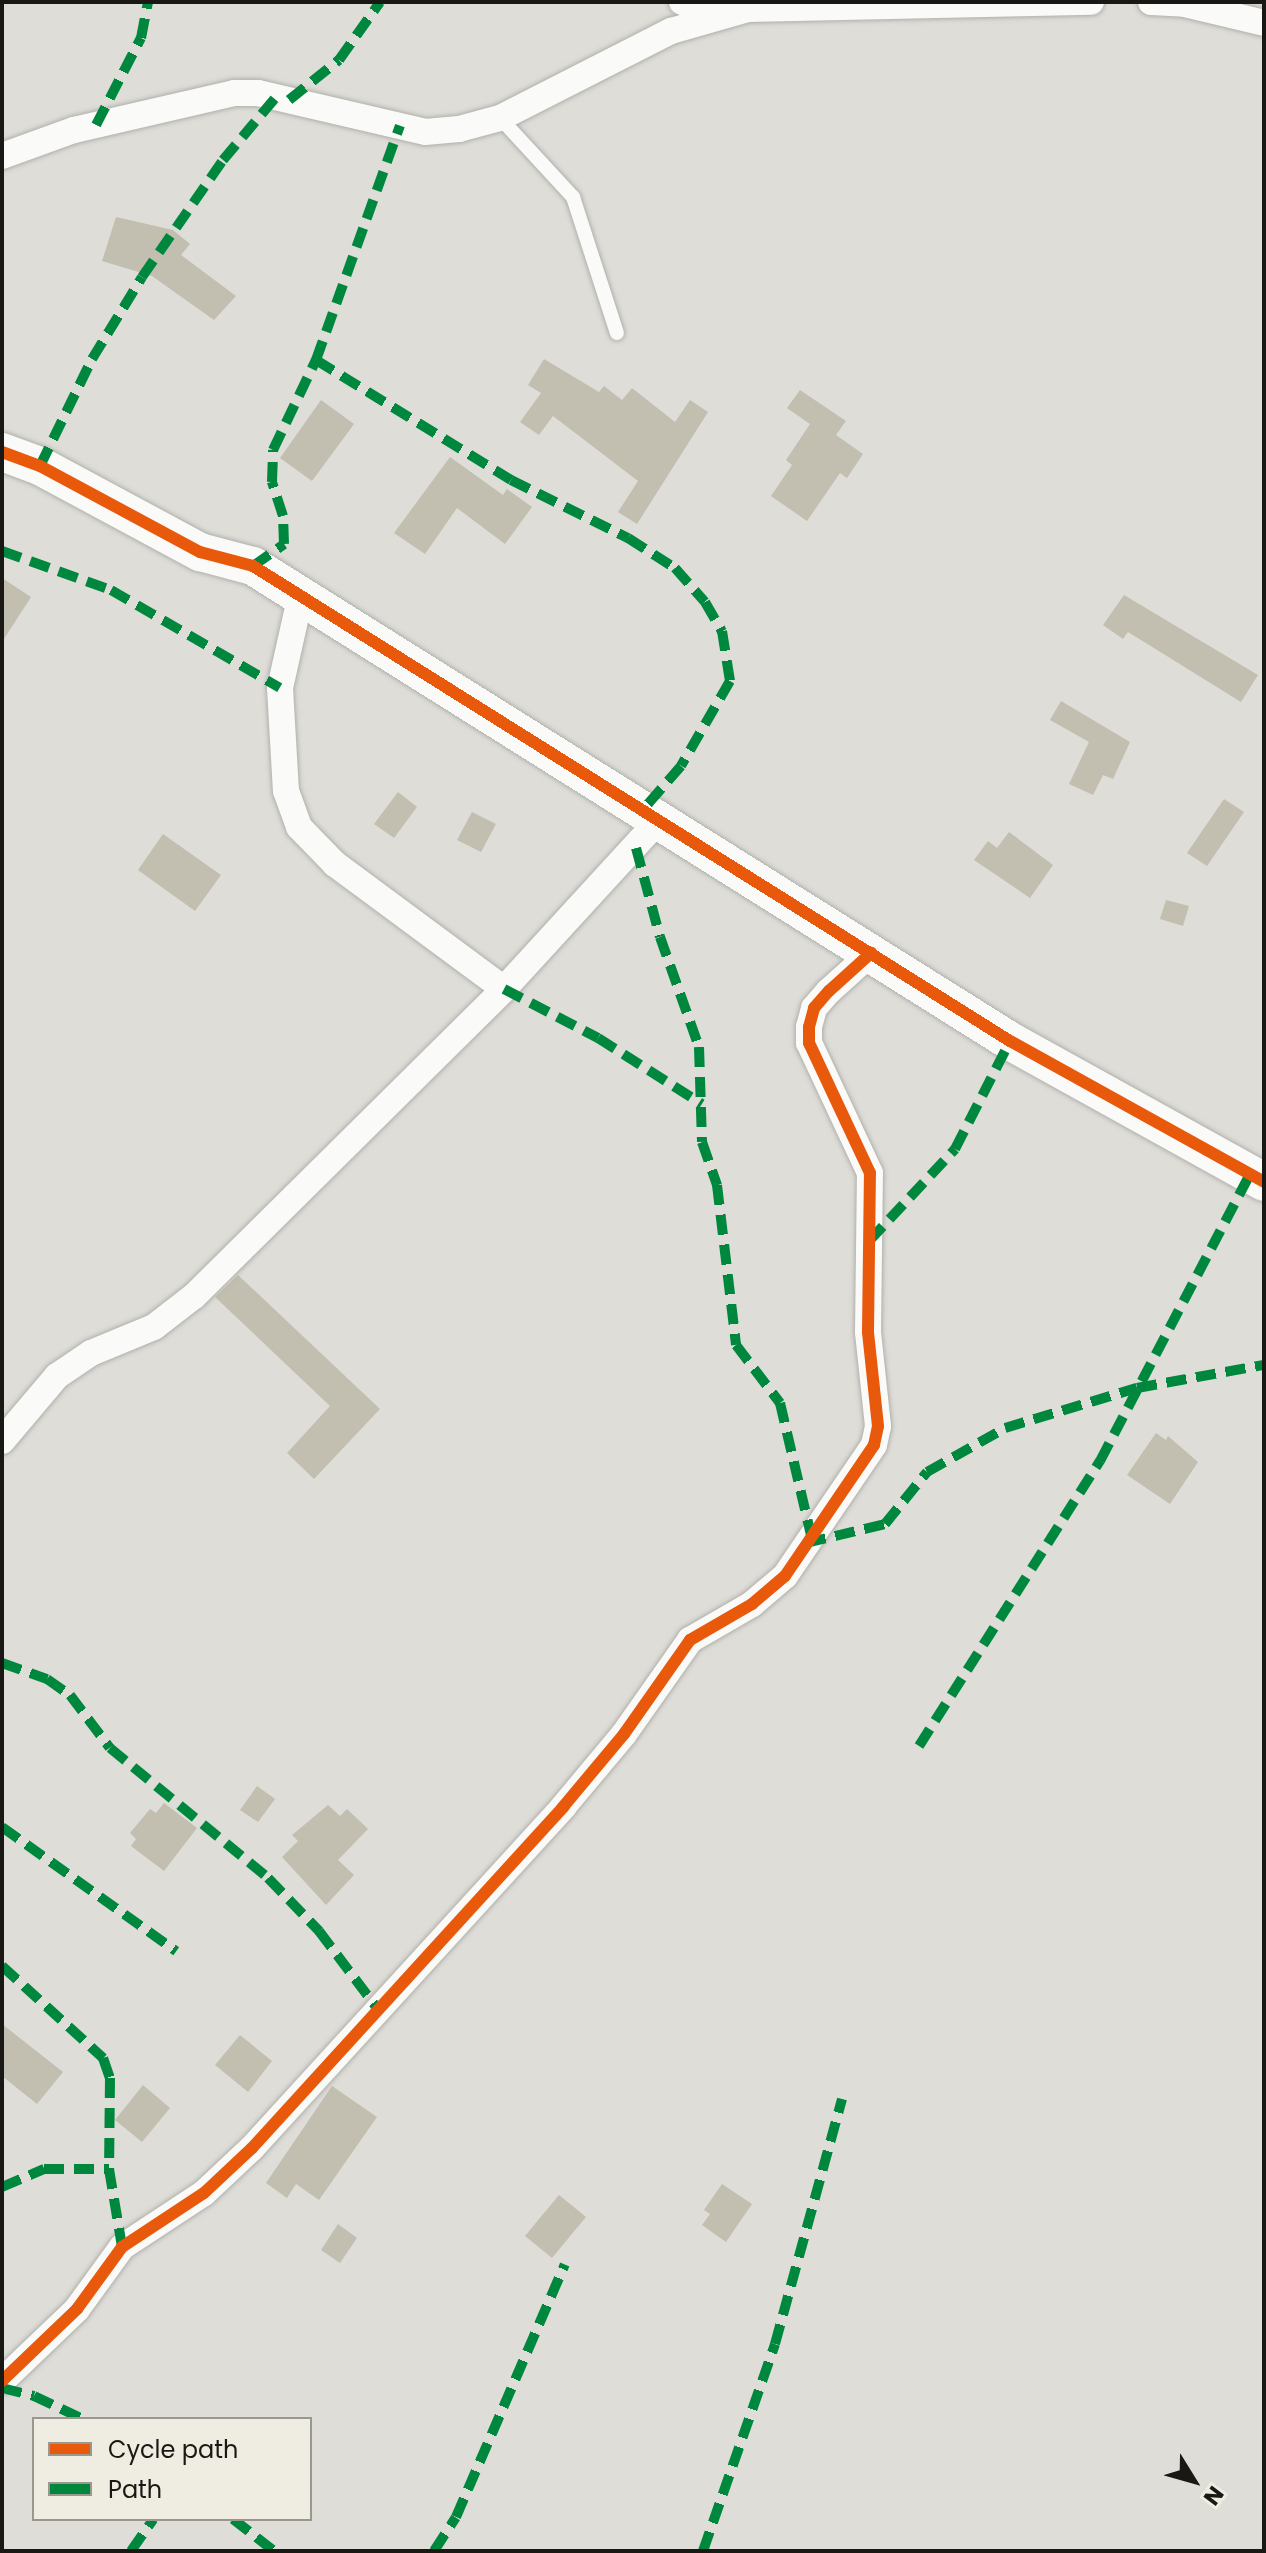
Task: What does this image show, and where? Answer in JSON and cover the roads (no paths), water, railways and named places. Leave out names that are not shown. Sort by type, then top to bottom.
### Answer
[{"type":"street","points":[[682,2],[717,15]]},
{"type":"street","points":[[2,156],[74,130],[234,93],[258,93],[425,132],[500,118],[644,43],[717,15],[748,9],[1091,2]]},
{"type":"street","points":[[1151,2],[1185,4],[1264,23]]},
{"type":"street","points":[[2,452],[40,466],[200,552],[253,566],[656,823],[1010,1041],[1264,1182]]},
{"type":"street","points":[[301,594],[280,688],[286,791],[299,827],[335,864],[504,989]]},
{"type":"street","points":[[2,1441],[57,1376],[91,1353],[154,1327],[194,1296],[504,989],[656,823]]},
{"type":"street","points":[[2,2381],[77,2309],[122,2247],[204,2193],[252,2148],[563,1807],[624,1734],[690,1640],[752,1604],[785,1576],[874,1445],[878,1426],[868,1332],[870,1173],[809,1043],[814,1008],[871,953]]},
{"type":"lane","points":[[500,118],[573,197],[617,333]]}]
